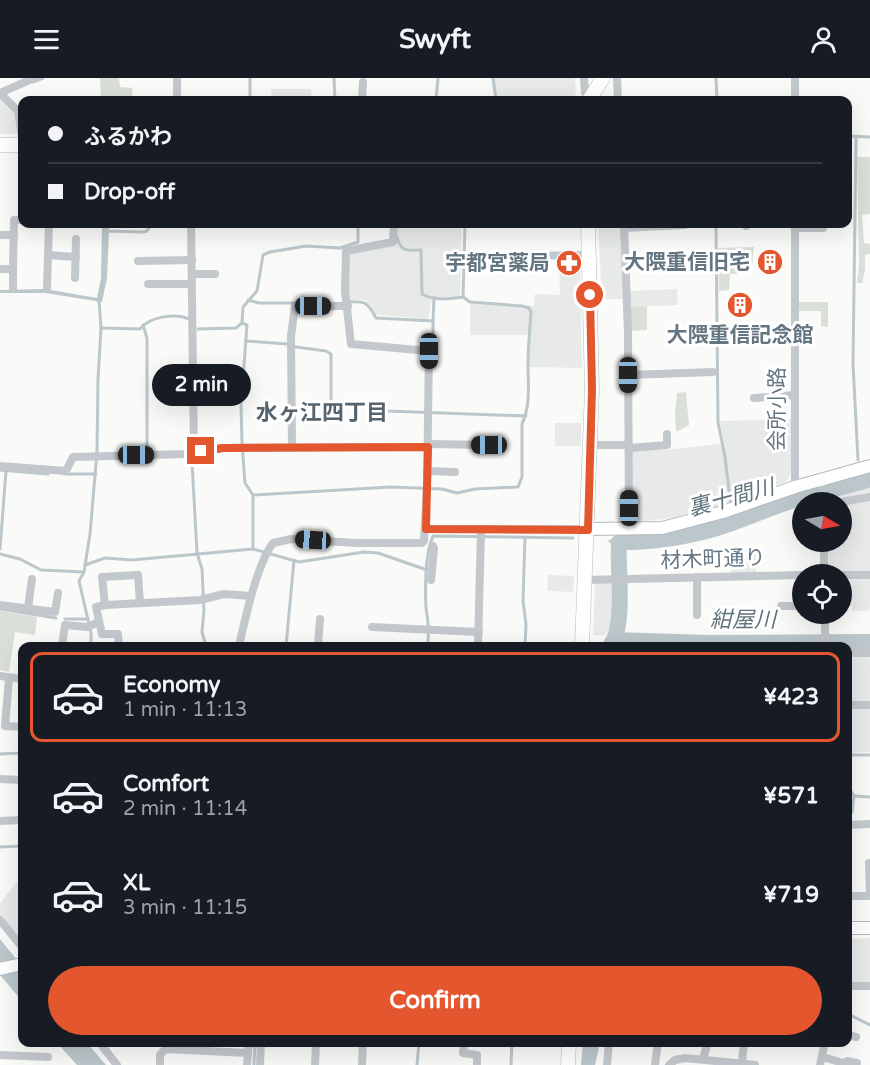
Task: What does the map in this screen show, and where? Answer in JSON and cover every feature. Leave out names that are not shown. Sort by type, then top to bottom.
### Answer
[{"type":"main road","points":[[592,96],[603,78]]},
{"type":"main road","points":[[0,145],[18,145]]},
{"type":"main road","points":[[582,642],[588,530],[597,445],[592,390],[588,228]]},
{"type":"main road","points":[[568,1065],[569,1047]]},
{"type":"street","points":[[18,111],[0,93],[34,78]]},
{"type":"street","points":[[177,78],[177,96]]},
{"type":"street","points":[[584,78],[585,93],[588,96]]},
{"type":"street","points":[[617,78],[618,96]]},
{"type":"street","points":[[795,78],[795,96]]},
{"type":"street","points":[[362,96],[363,82]]},
{"type":"street","points":[[13,288],[14,220],[18,220]]},
{"type":"street","points":[[47,288],[49,228]]},
{"type":"street","points":[[191,228],[194,452]]},
{"type":"street","points":[[240,642],[266,552],[273,543],[291,539],[422,543],[426,529],[429,351],[351,344],[345,291],[346,251],[393,242],[393,228]]},
{"type":"street","points":[[624,228],[629,528]]},
{"type":"street","name":"会所小路","points":[[795,228],[795,487]]},
{"type":"street","points":[[0,235],[14,235]]},
{"type":"street","points":[[75,278],[76,239]]},
{"type":"street","points":[[48,255],[75,257]]},
{"type":"street","points":[[468,257],[589,255]]},
{"type":"street","points":[[138,261],[192,260]]},
{"type":"street","points":[[0,269],[13,269]]},
{"type":"street","points":[[148,284],[215,274]]},
{"type":"street","points":[[292,448],[291,336],[295,306],[348,302]]},
{"type":"street","points":[[628,375],[713,372]]},
{"type":"street","points":[[754,398],[795,395]]},
{"type":"street","points":[[597,445],[629,447],[667,445],[667,434]]},
{"type":"street","points":[[0,466],[66,471],[73,457],[97,455],[187,454],[243,448],[489,445]]},
{"type":"street","points":[[426,529],[481,535],[662,528],[870,466]]},
{"type":"street","points":[[427,471],[455,472]]},
{"type":"street","points":[[822,481],[823,492]]},
{"type":"street","points":[[852,500],[870,496]]},
{"type":"street","points":[[478,642],[481,535]]},
{"type":"street","points":[[431,580],[433,546]]},
{"type":"street","points":[[105,605],[102,577],[138,575],[140,603]]},
{"type":"street","name":"材木町通り","points":[[585,580],[792,575]]},
{"type":"street","points":[[852,575],[870,575]]},
{"type":"street","points":[[697,577],[697,615]]},
{"type":"street","points":[[27,609],[32,579]]},
{"type":"street","points":[[55,612],[58,593]]},
{"type":"street","points":[[93,625],[96,608],[105,605],[203,600],[224,594],[252,597]]},
{"type":"street","points":[[0,605],[55,612],[65,625],[63,642]]},
{"type":"street","points":[[781,606],[792,606]]},
{"type":"street","points":[[318,642],[320,620]]},
{"type":"street","points":[[825,624],[825,642]]},
{"type":"street","points":[[65,625],[93,625],[102,634],[118,634],[119,642]]},
{"type":"street","points":[[372,627],[478,632]]},
{"type":"street","points":[[852,653],[870,652]]},
{"type":"street","points":[[4,677],[4,726],[18,727]]},
{"type":"street","points":[[852,705],[870,705]]},
{"type":"street","points":[[0,780],[18,780]]},
{"type":"street","points":[[0,820],[18,820]]},
{"type":"street","points":[[852,825],[870,824]]},
{"type":"street","points":[[852,896],[870,896],[869,863]]},
{"type":"street","points":[[0,920],[18,942]]},
{"type":"street","points":[[852,928],[870,928]]},
{"type":"street","points":[[0,969],[18,965]]},
{"type":"street","points":[[852,986],[870,986]]},
{"type":"street","points":[[103,1047],[117,1065]]},
{"type":"street","points":[[247,1065],[250,1047]]},
{"type":"street","points":[[260,1065],[261,1047]]},
{"type":"street","points":[[315,1065],[316,1047]]},
{"type":"street","points":[[362,1065],[363,1047]]},
{"type":"street","points":[[464,1047],[463,1053],[477,1055],[477,1065]]},
{"type":"street","points":[[607,1065],[609,1047]]},
{"type":"street","points":[[655,1065],[657,1047]]},
{"type":"street","points":[[703,1059],[707,1047]]},
{"type":"street","points":[[737,1063],[742,1047]]},
{"type":"street","points":[[160,1065],[160,1055],[165,1049],[248,1053]]},
{"type":"street","points":[[0,1055],[48,1057]]},
{"type":"street","points":[[669,1065],[675,1060],[691,1062],[703,1059],[755,1065]]},
{"type":"street","points":[[821,1061],[857,1063]]},
{"type":"shaded area","points":[[100,78],[119,78],[120,87],[132,88],[133,96],[101,96]]},
{"type":"shaded area","points":[[492,78],[575,78],[576,96],[494,96]]},
{"type":"shaded area","points":[[271,89],[311,89],[312,96],[272,96]]},
{"type":"shaded area","points":[[0,98],[15,110],[18,134],[0,134]]},
{"type":"shaded area","points":[[857,157],[870,157],[870,214],[862,215],[864,243],[870,244],[870,254],[865,255],[862,283],[857,283],[859,265]]},
{"type":"shaded area","points":[[102,228],[109,228],[107,278],[102,302],[45,293],[0,293],[0,290],[45,289],[97,298],[101,278]]},
{"type":"shaded area","points":[[395,228],[462,228],[460,299],[432,298],[428,319],[376,315],[366,300],[350,300],[347,293],[348,252],[394,244]]},
{"type":"shaded area","points":[[598,228],[619,228],[622,229],[625,299],[602,299]]},
{"type":"shaded area","points":[[754,247],[752,267],[746,273],[730,274],[729,290],[719,291],[718,248]]},
{"type":"shaded area","points":[[580,258],[582,368],[529,367],[528,335],[470,335],[470,304],[534,306],[535,294],[560,295],[559,259]]},
{"type":"shaded area","points":[[677,289],[678,305],[629,307],[629,291]]},
{"type":"shaded area","points":[[799,302],[828,302],[828,327],[821,326],[821,311],[799,311]]},
{"type":"shaded area","points":[[647,306],[647,330],[630,331],[629,307]]},
{"type":"shaded area","points":[[686,392],[689,425],[676,432],[677,393]]},
{"type":"shaded area","points":[[792,419],[791,473],[786,482],[717,507],[665,519],[635,521],[632,518],[631,449],[666,450],[719,444],[724,442],[720,421]]},
{"type":"shaded area","points":[[555,423],[581,423],[581,446],[555,446]]},
{"type":"shaded area","points":[[870,484],[869,611],[852,611],[852,564],[829,564],[828,552],[852,552],[852,492],[844,492]]},
{"type":"shaded area","points":[[756,549],[756,574],[731,574],[731,550]]},
{"type":"shaded area","points":[[548,575],[574,576],[573,592],[547,591]]},
{"type":"shaded area","points":[[595,583],[611,583],[610,626],[605,635],[593,635]]},
{"type":"shaded area","points":[[0,611],[37,617],[35,635],[15,632],[9,672],[0,670]]},
{"type":"shaded area","points":[[852,657],[870,657],[870,752],[852,753]]},
{"type":"shaded area","points":[[18,882],[18,938],[0,917],[0,903]]},
{"type":"shaded area","points":[[870,938],[870,982],[852,983],[852,939]]},
{"type":"shaded area","points":[[0,939],[18,961],[18,996],[0,975]]},
{"type":"shaded area","points":[[61,1047],[90,1047],[106,1065],[77,1065]]},
{"type":"shaded area","points":[[583,1047],[599,1047],[595,1065],[581,1065]]},
{"type":"waterway","points":[[33,82],[43,78]]},
{"type":"waterway","points":[[250,78],[250,96]]},
{"type":"waterway","points":[[334,78],[335,96]]},
{"type":"waterway","points":[[436,96],[438,78]]},
{"type":"waterway","points":[[493,78],[495,96]]},
{"type":"waterway","points":[[716,78],[717,96]]},
{"type":"waterway","points":[[852,136],[870,137]]},
{"type":"waterway","points":[[856,137],[853,364],[858,460]]},
{"type":"waterway","points":[[106,231],[142,232],[149,228]]},
{"type":"waterway","points":[[253,549],[253,495],[245,483],[242,443],[241,406],[247,325],[242,323],[243,307],[257,291],[263,255],[306,246],[340,248],[358,242],[358,228]]},
{"type":"waterway","points":[[397,237],[403,248],[421,250],[422,294],[437,299],[463,297],[465,228]]},
{"type":"waterway","points":[[716,228],[718,422],[731,506]]},
{"type":"waterway","points":[[253,495],[391,487],[442,489],[457,493],[475,489],[518,487],[522,477],[522,424],[528,402],[531,312],[529,308],[522,306],[470,302],[463,297]]},
{"type":"waterway","points":[[347,302],[365,303],[376,318],[433,321],[434,298]]},
{"type":"waterway","points":[[91,642],[79,581],[84,572],[90,534],[97,452],[101,328],[99,300],[97,300]]},
{"type":"waterway","points":[[248,300],[259,303],[295,303]]},
{"type":"waterway","points":[[101,328],[140,329],[150,321],[163,317],[177,316],[189,319]]},
{"type":"waterway","points":[[433,321],[433,359]]},
{"type":"waterway","points":[[198,329],[236,328],[242,323]]},
{"type":"waterway","points":[[143,325],[147,338],[147,451]]},
{"type":"waterway","points":[[246,341],[287,344]]},
{"type":"waterway","points":[[296,347],[326,351],[331,354],[331,403],[380,406],[387,411],[526,416]]},
{"type":"waterway","points":[[125,460],[150,459]]},
{"type":"waterway","points":[[192,462],[197,553],[202,569],[204,610],[202,632],[205,642]]},
{"type":"waterway","points":[[0,470],[48,474]]},
{"type":"waterway","points":[[0,549],[6,471]]},
{"type":"waterway","points":[[64,474],[96,474]]},
{"type":"waterway","name":"裏十間川","points":[[612,642],[618,626],[619,612],[619,542],[670,538],[708,531],[794,500],[870,479]]},
{"type":"waterway","points":[[733,512],[735,520]]},
{"type":"waterway","points":[[428,642],[426,571],[433,536],[573,538]]},
{"type":"waterway","points":[[525,538],[523,601],[525,642]]},
{"type":"waterway","points":[[610,541],[619,542]]},
{"type":"waterway","points":[[85,565],[105,558],[132,560],[253,549],[299,562],[364,552],[378,553],[427,570]]},
{"type":"waterway","points":[[0,554],[20,559],[41,570],[84,572]]},
{"type":"waterway","points":[[286,642],[294,560]]},
{"type":"waterway","points":[[0,609],[56,618]]},
{"type":"waterway","points":[[65,619],[88,619]]},
{"type":"waterway","name":"紺屋川","points":[[615,640],[677,642]]},
{"type":"waterway","name":"紺屋川","points":[[852,642],[870,642]]},
{"type":"waterway","points":[[0,754],[18,753]]},
{"type":"waterway","points":[[852,755],[870,755]]},
{"type":"waterway","points":[[852,793],[854,796],[852,812]]},
{"type":"waterway","points":[[854,796],[870,797]]},
{"type":"waterway","points":[[0,847],[18,846]]},
{"type":"waterway","points":[[852,1016],[870,1025]]},
{"type":"waterway","points":[[254,1065],[255,1047]]},
{"type":"waterway","points":[[417,1065],[419,1047]]},
{"type":"waterway","points":[[511,1065],[512,1047]]},
{"type":"place","name":"大隈重信旧宅","points":[[770,262]]},
{"type":"place","name":"宇都宮薬局","points":[[569,263]]},
{"type":"place","name":"大隈重信記念館","points":[[740,305]]},
{"type":"district","name":"水ヶ江四丁目","points":[[322,412]]},
{"type":"route","points":[[201,451],[223,448],[428,447],[426,529],[588,530],[592,390],[590,295]]}]
